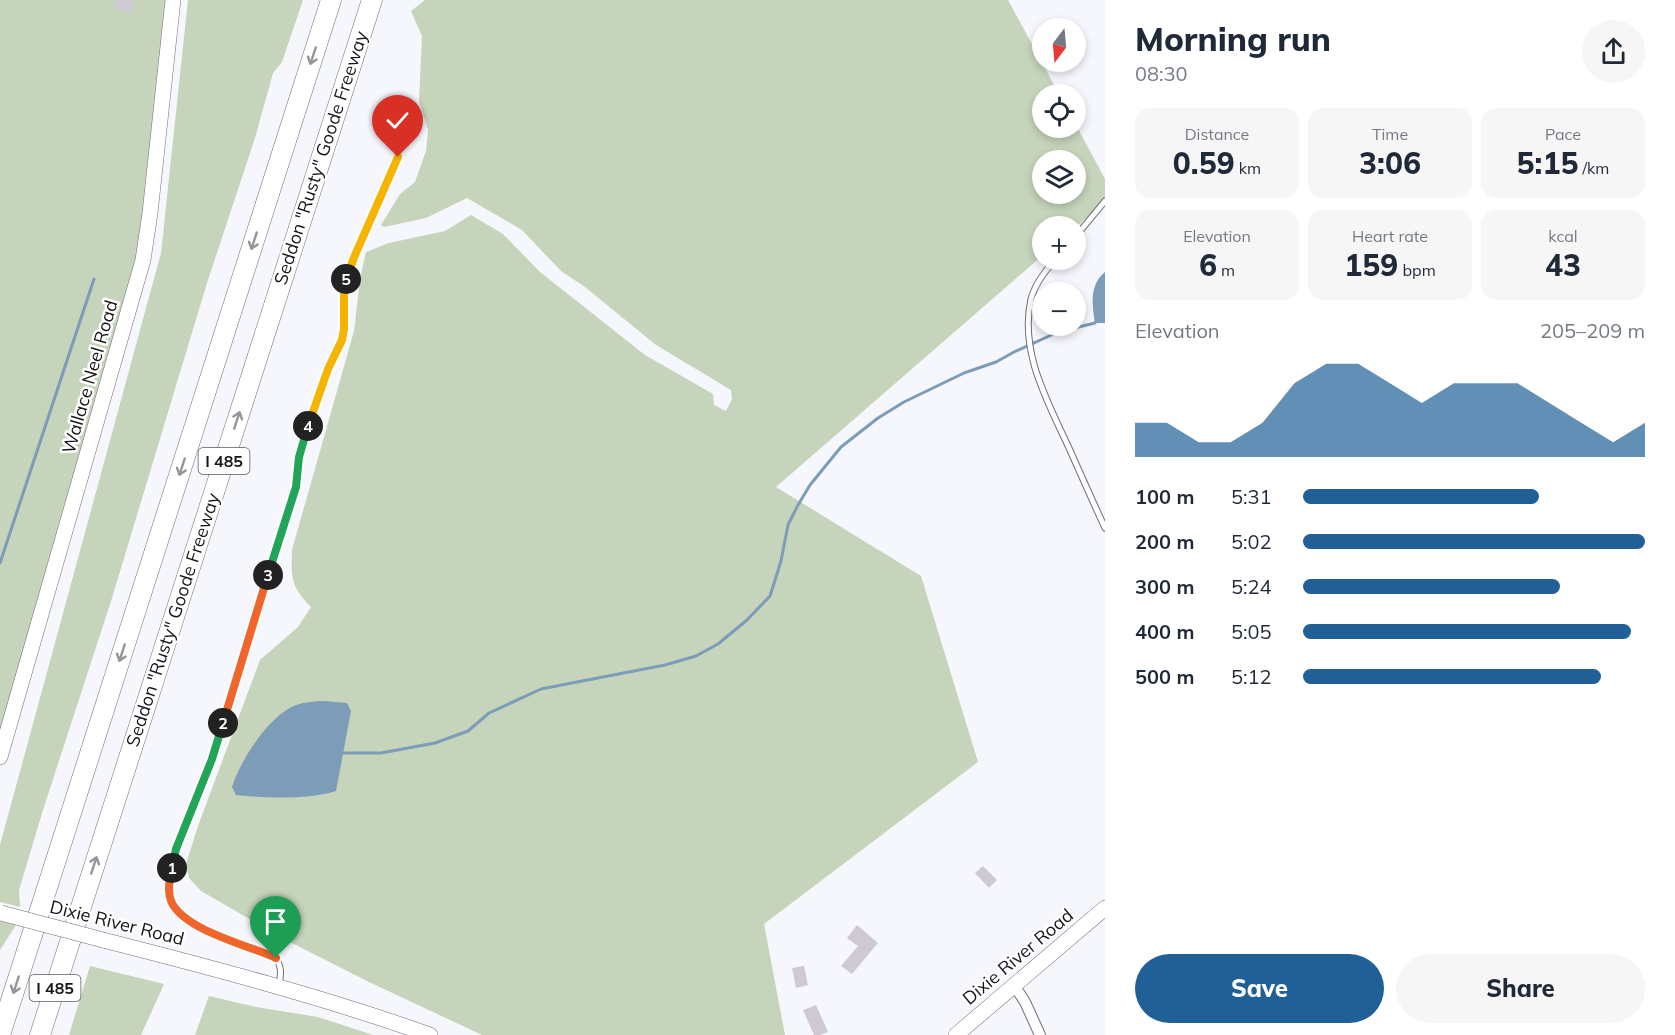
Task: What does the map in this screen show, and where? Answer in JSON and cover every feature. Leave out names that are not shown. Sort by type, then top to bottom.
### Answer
[{"type":"highway","name":"Seddon \"Rusty\" Goode Freeway","points":[[0,1035],[331,0]]},
{"type":"highway","name":"Seddon \"Rusty\" Goode Freeway","points":[[40,1035],[372,0]]},
{"type":"street","name":"Wallace Neel Road","points":[[0,757],[143,260],[153,190],[173,0]]},
{"type":"street","name":"Dixie River Road","points":[[956,1035],[1105,908]]},
{"type":"street","name":"Dixie River Road","points":[[1,913],[279,986],[366,1012],[430,1035]]},
{"type":"street","points":[[1014,985],[1025,1002],[1040,1035]]},
{"type":"lane","points":[[279,986],[281,972],[276,958],[196,925],[176,909],[169,893],[171,875],[176,849],[212,759],[296,487],[302,446],[328,369],[342,340],[346,278],[398,157]]},
{"type":"lane","points":[[1086,224],[1105,201]]},
{"type":"lane","points":[[1048,270],[1034,290],[1029,310],[1029,344],[1042,387],[1105,528]]},
{"type":"green space","points":[[0,0],[166,0],[144,211],[135,261],[0,731]]},
{"type":"green space","points":[[188,0],[303,0],[282,62],[273,73],[255,138],[207,283],[112,598],[19,890],[20,907],[0,902],[0,845],[161,253]]},
{"type":"green space","points":[[425,0],[1008,0],[1032,44],[1032,72],[1047,72],[1054,84],[1032,84],[1032,138],[1083,138],[1105,179],[1105,202],[1086,218],[1086,216],[1032,216],[1032,265],[776,487],[921,576],[978,762],[764,924],[785,1035],[482,1035],[284,939],[201,891],[189,878],[186,864],[198,826],[260,660],[298,627],[311,607],[299,593],[294,581],[292,550],[354,331],[360,279],[366,252],[389,243],[445,231],[471,215],[503,234],[540,272],[645,355],[713,394],[714,405],[726,411],[732,399],[731,390],[656,345],[585,287],[561,271],[522,230],[467,198],[426,218],[384,227],[381,225],[400,194],[415,182],[426,151],[428,130],[419,101],[422,36],[411,11]]},
{"type":"green space","points":[[0,921],[16,925],[0,950]]},
{"type":"green space","points":[[90,966],[164,984],[141,1035],[69,1035]]},
{"type":"green space","points":[[209,996],[256,1007],[318,1017],[373,1035],[195,1035]]},
{"type":"water","points":[[1105,272],[1105,323],[1095,323],[1094,289]]},
{"type":"water","points":[[324,701],[347,703],[351,711],[336,791],[300,797],[236,795],[232,787],[236,776],[266,728],[286,710],[296,705]]},
{"type":"building","points":[[116,0],[134,0],[131,12],[114,8]]},
{"type":"building","points":[[983,866],[997,880],[989,888],[975,873]]},
{"type":"building","points":[[857,925],[878,943],[852,974],[841,966],[858,946],[847,938]]},
{"type":"building","points":[[804,966],[808,985],[796,988],[792,968]]},
{"type":"building","points":[[816,1005],[828,1032],[820,1035],[814,1035],[803,1010]]},
{"type":"waterway","points":[[0,563],[94,279]]},
{"type":"waterway","points":[[339,753],[381,753],[435,743],[468,731],[489,713],[541,689],[665,665],[696,656],[718,644],[747,620],[770,596],[781,561],[788,525],[810,485],[841,447],[878,418],[904,402],[1058,332],[1095,323],[1097,320]]},
{"type":"route","points":[[276,958],[196,925],[176,909],[171,901],[169,886],[176,849],[212,759],[296,487],[302,446],[328,369],[342,340],[346,278],[398,157]]}]
